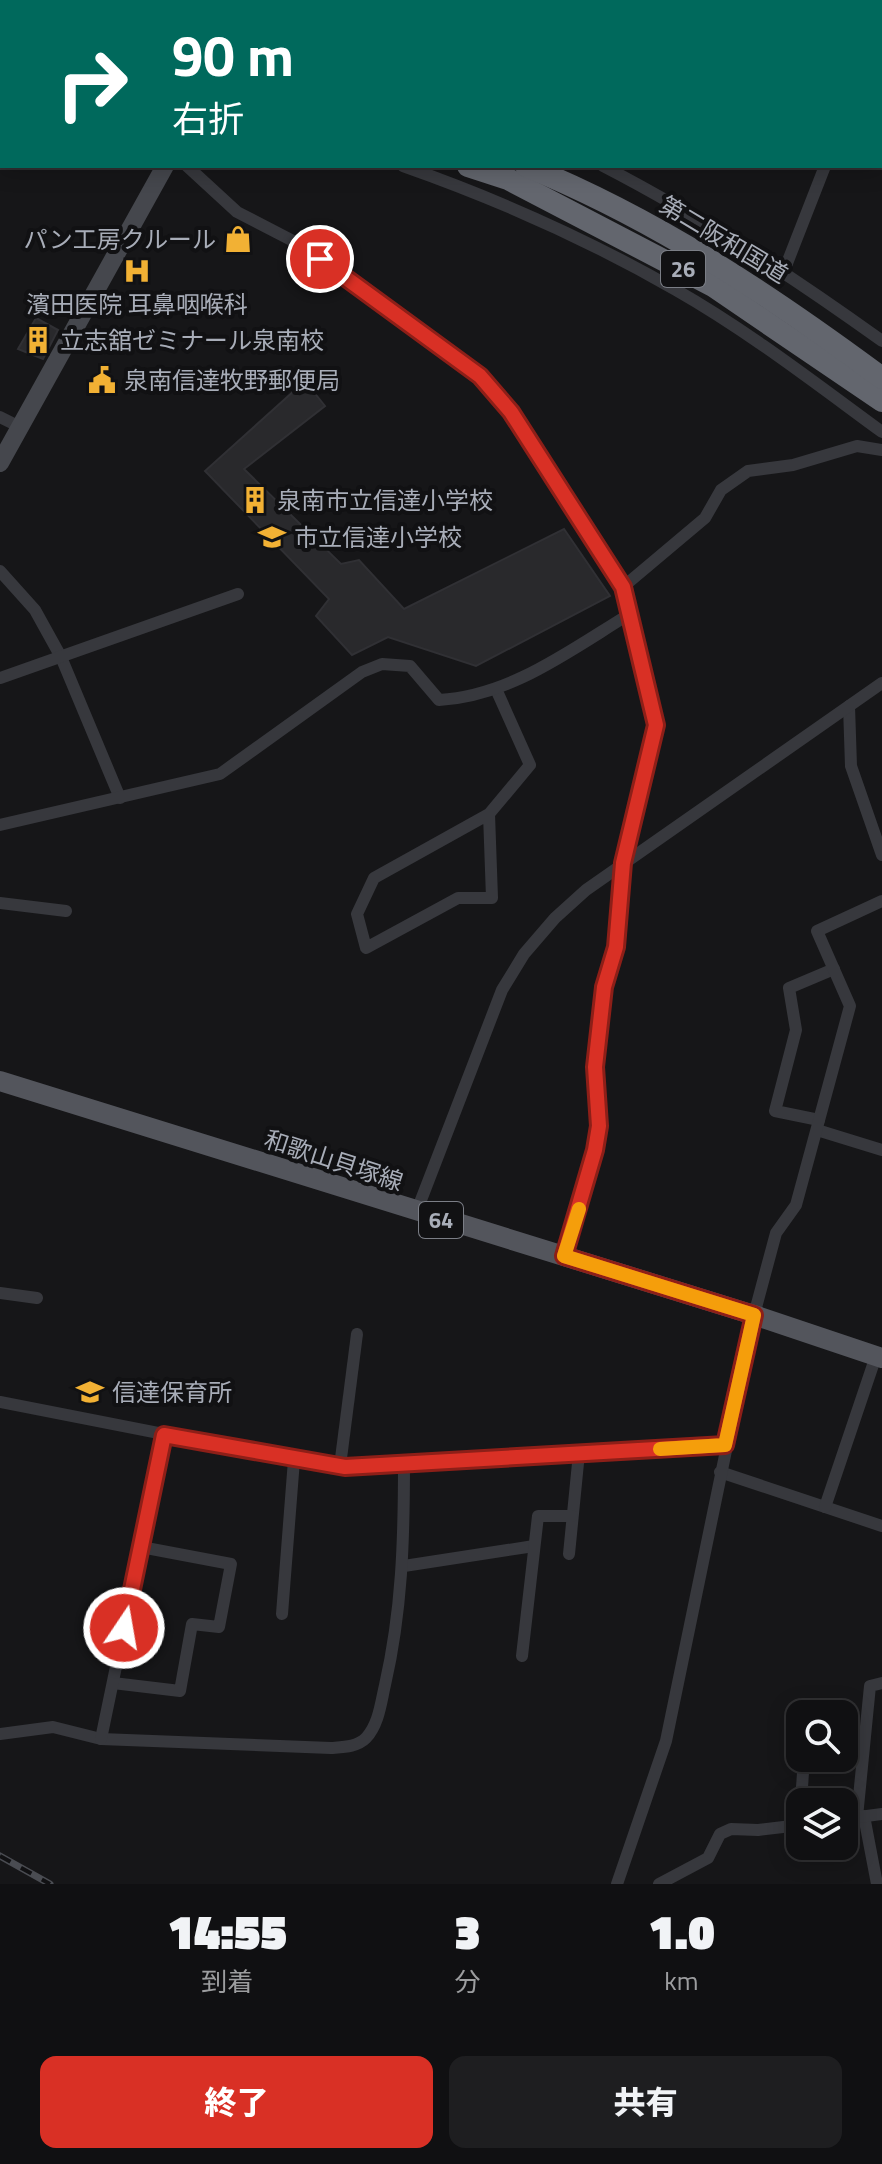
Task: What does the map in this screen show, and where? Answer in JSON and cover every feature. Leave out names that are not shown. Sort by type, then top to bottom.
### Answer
[{"type":"highway","name":"第二阪和国道","points":[[474,168],[508,179],[713,286],[882,401]]},
{"type":"highway","name":"第二阪和国道","points":[[531,168],[580,188],[694,248],[781,303],[882,378]]},
{"type":"main road","name":"和歌山貝塚線","points":[[0,1081],[416,1213],[754,1315],[879,1357]]},
{"type":"street","points":[[0,463],[164,168]]},
{"type":"street","points":[[189,168],[237,212],[297,243],[480,376],[511,412],[623,587],[656,725],[623,863],[618,934],[604,987],[595,1067],[599,1126],[595,1150],[564,1256]]},
{"type":"street","points":[[408,168],[525,214],[600,248],[678,291],[776,355],[882,432]]},
{"type":"street","points":[[607,168],[685,208],[784,271],[882,341]]},
{"type":"street","points":[[784,271],[824,168]]},
{"type":"street","points":[[0,417],[20,427]]},
{"type":"street","points":[[623,587],[705,518],[721,490],[748,471],[793,465],[857,446],[882,450]]},
{"type":"street","points":[[0,571],[35,610],[61,657],[120,798]]},
{"type":"street","points":[[0,678],[238,594]]},
{"type":"street","points":[[0,825],[220,774],[362,672],[382,664],[410,666],[439,700],[496,689],[541,668],[628,615]]},
{"type":"street","points":[[416,1213],[502,990],[524,954],[555,918],[623,863],[882,683]]},
{"type":"street","points":[[489,814],[492,898],[458,898],[366,948],[357,914],[374,878],[489,814],[530,765],[496,689]]},
{"type":"street","points":[[849,706],[851,766],[882,855]]},
{"type":"street","points":[[617,1884],[666,1741],[754,1315],[776,1233],[796,1205],[850,1006],[817,931],[882,901]]},
{"type":"street","points":[[0,903],[66,911]]},
{"type":"street","points":[[834,969],[789,988],[796,1030],[775,1111],[882,1150]]},
{"type":"street","points":[[0,1293],[37,1298]]},
{"type":"street","points":[[340,1466],[357,1334]]},
{"type":"street","points":[[825,1507],[879,1357]]},
{"type":"street","points":[[0,1402],[294,1460],[340,1466],[725,1445]]},
{"type":"street","points":[[101,1739],[164,1435]]},
{"type":"street","points":[[569,1554],[579,1453]]},
{"type":"street","points":[[282,1614],[294,1460]]},
{"type":"street","points":[[0,1734],[53,1727],[101,1739],[331,1748],[355,1745],[367,1737],[377,1719],[398,1628],[404,1566],[404,1464]]},
{"type":"street","points":[[720,1472],[882,1526]]},
{"type":"street","points":[[522,1656],[538,1516],[572,1516]]},
{"type":"street","points":[[404,1566],[534,1546]]},
{"type":"street","points":[[113,1683],[180,1691],[192,1624],[219,1627],[231,1564],[141,1547]]},
{"type":"street","points":[[858,1791],[870,1686],[882,1683]]},
{"type":"street","points":[[858,1817],[882,1814]]},
{"type":"street","points":[[858,1826],[877,1884]]},
{"type":"street","points":[[659,1884],[708,1858],[720,1834],[731,1829],[786,1827]]},
{"type":"building","name":"立志舘ゼミナール泉南校","points":[[36,318],[58,330],[43,359],[18,349]]},
{"type":"building","name":"泉南市立信達小学校","points":[[305,381],[325,406],[244,469],[341,564],[359,560],[404,609],[564,529],[610,596],[476,666],[388,637],[352,655],[316,616],[329,599],[205,471]]},
{"type":"railway","points":[[0,1856],[50,1884]]},
{"type":"slow traffic","points":[[579,1209],[564,1256],[754,1315],[725,1445],[660,1449]]},
{"type":"place","name":"パン工房クルール","points":[[238,239]]},
{"type":"place","name":"濱田医院 耳鼻咽喉科","points":[[137,271]]},
{"type":"place","name":"立志舘ゼミナール泉南校","points":[[38,340]]},
{"type":"place","name":"泉南信達牧野郵便局","points":[[102,380]]},
{"type":"place","name":"泉南市立信達小学校","points":[[255,500]]},
{"type":"place","name":"市立信達小学校","points":[[272,537]]},
{"type":"place","name":"信達保育所","points":[[90,1392]]},
{"type":"route","points":[[124,1628],[164,1435],[345,1467],[725,1445],[754,1315],[564,1256],[595,1150],[599,1126],[595,1067],[604,987],[616,947],[623,894],[623,863],[649,767],[656,725],[623,587],[511,412],[480,376],[320,259]]}]
